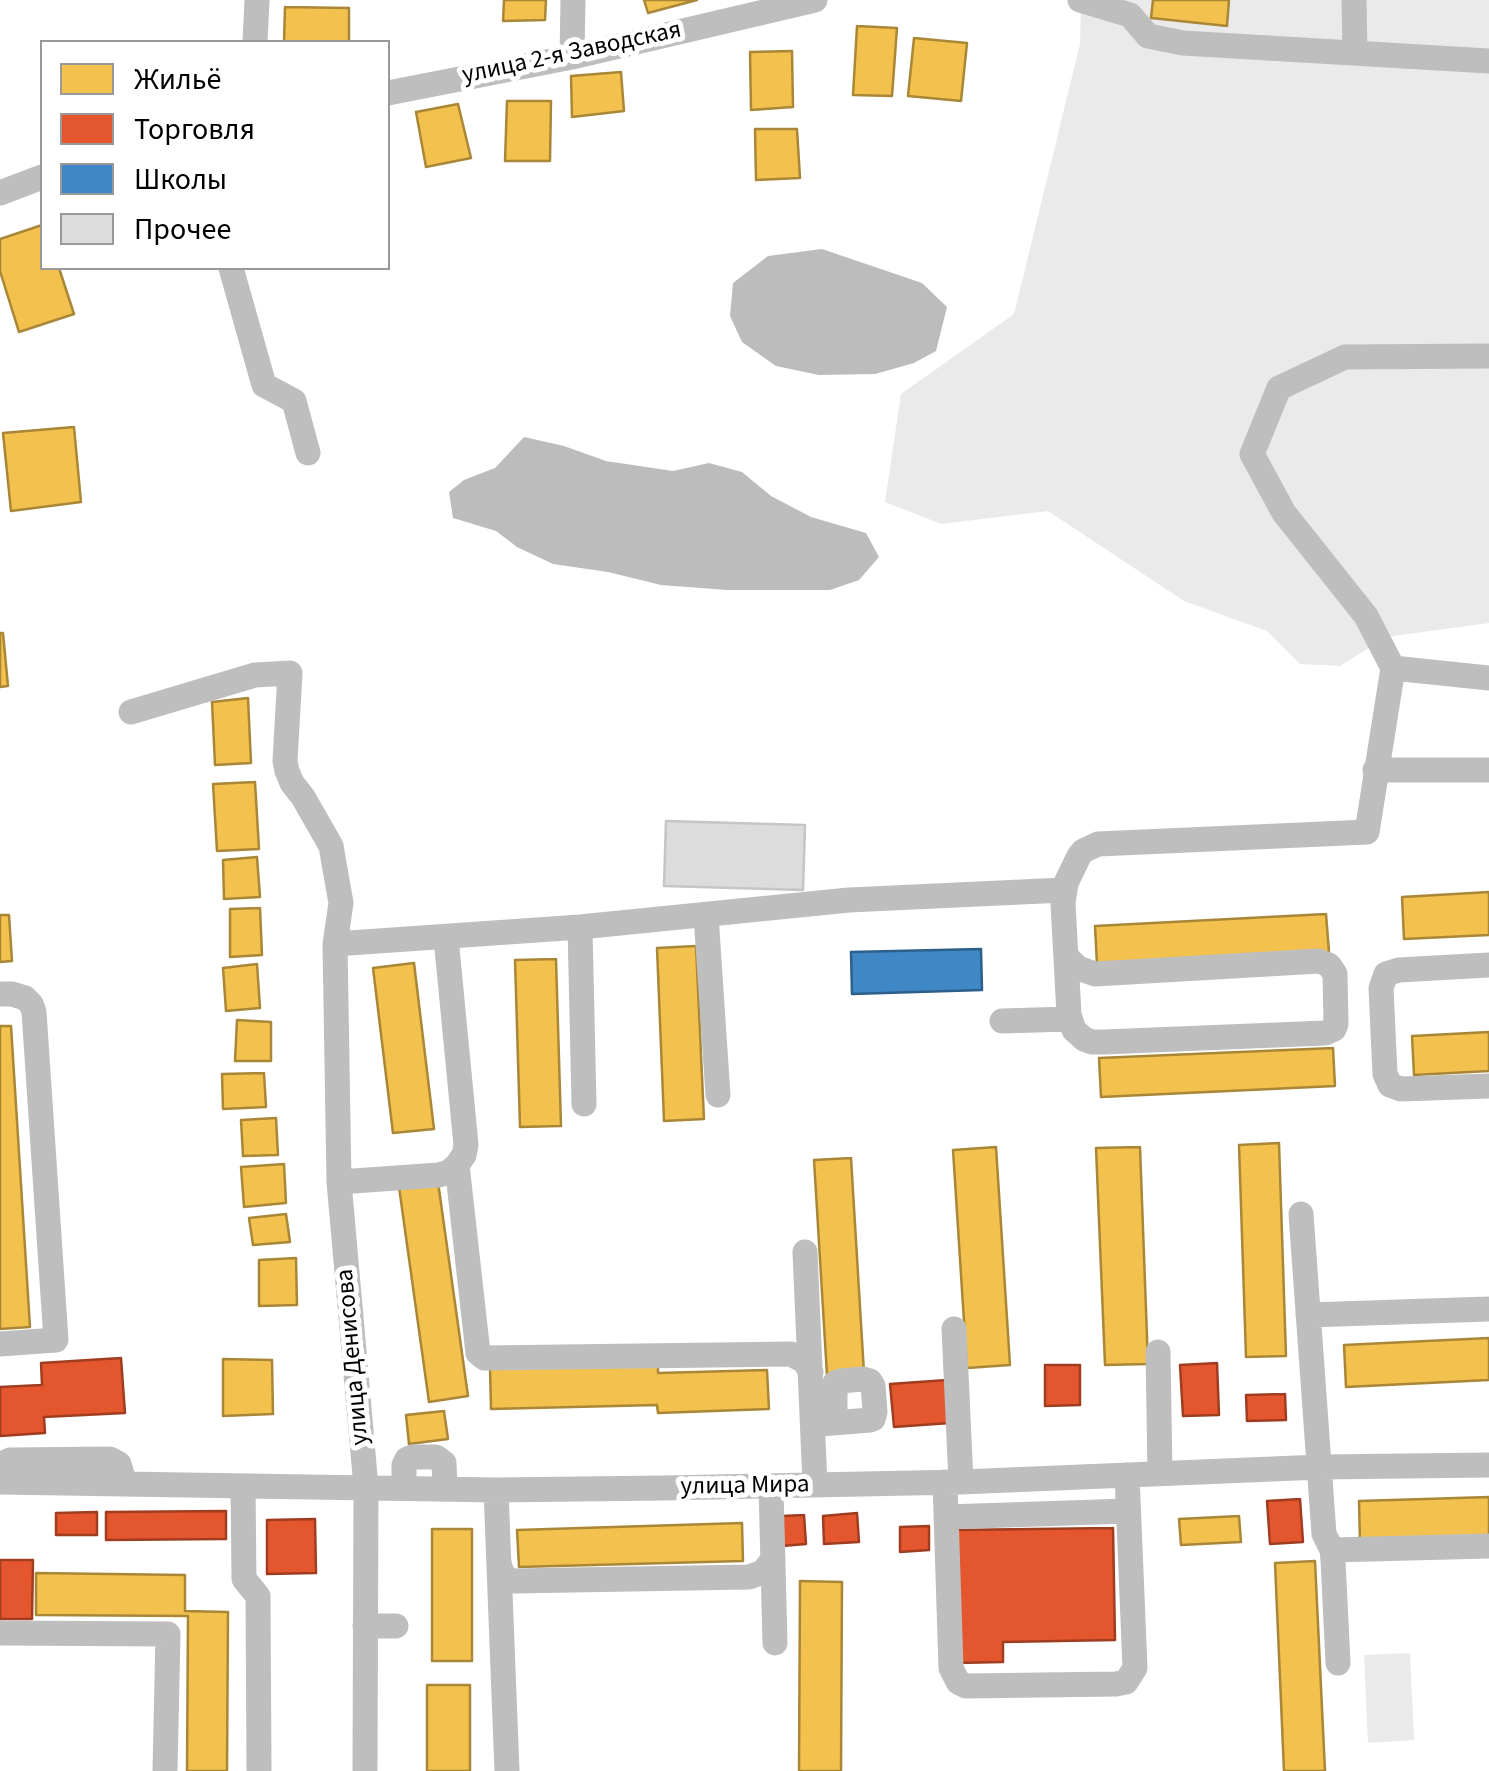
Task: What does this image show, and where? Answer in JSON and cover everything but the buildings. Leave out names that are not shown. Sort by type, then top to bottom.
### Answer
[{"type":"street","points":[[255,40],[258,0]]},
{"type":"street","points":[[572,57],[573,0]]},
{"type":"street","name":"улица 2-я Заводская","points":[[390,92],[572,57],[815,0]]},
{"type":"street","points":[[1080,0],[1131,8],[1148,36],[1183,43],[1489,61]]},
{"type":"street","points":[[1354,0],[1355,53]]},
{"type":"street","points":[[0,193],[40,178]]},
{"type":"street","points":[[233,270],[264,385],[294,401],[308,453]]},
{"type":"street","points":[[1069,1008],[1079,980],[1095,974],[1319,961],[1329,965],[1335,974],[1334,1029],[1325,1033],[1092,1042],[1076,1034],[1069,1008],[1064,890],[1078,856],[1098,844],[1367,832],[1393,668],[1366,616],[1284,513],[1252,454],[1279,388],[1345,356],[1489,356]]},
{"type":"street","points":[[1393,668],[1489,678]]},
{"type":"street","name":"улица Денисова","points":[[131,712],[255,676],[290,674],[286,761],[292,783],[331,846],[341,902],[335,944],[339,1182],[366,1487],[365,1771]]},
{"type":"street","points":[[1375,770],[1489,770]]},
{"type":"street","points":[[335,944],[580,927],[850,900],[1064,890]]},
{"type":"street","points":[[706,915],[718,1095]]},
{"type":"street","points":[[580,927],[584,1104]]},
{"type":"street","points":[[339,1182],[439,1175],[449,1172],[464,1156],[446,938]]},
{"type":"street","points":[[1066,956],[1078,968],[1095,974]]},
{"type":"street","points":[[1489,965],[1399,970],[1386,974],[1382,988],[1385,1074],[1390,1084],[1400,1089],[1489,1086]]},
{"type":"street","points":[[0,994],[24,998],[34,1012],[56,1340],[0,1344]]},
{"type":"street","points":[[1002,1021],[1069,1008]]},
{"type":"street","points":[[458,1165],[478,1353],[484,1358],[787,1354],[800,1358],[811,1372]]},
{"type":"street","points":[[1301,1214],[1324,1534],[1332,1550],[1338,1663]]},
{"type":"street","points":[[805,1252],[815,1486]]},
{"type":"street","points":[[1308,1315],[1489,1308]]},
{"type":"street","points":[[954,1328],[953,1482],[946,1517],[951,1668],[958,1682],[966,1686],[1126,1682],[1136,1668],[1126,1475]]},
{"type":"street","points":[[1158,1352],[1160,1474]]},
{"type":"street","points":[[814,1432],[818,1424],[846,1422]]},
{"type":"street","points":[[0,1472],[10,1460],[110,1459],[119,1464],[126,1484]]},
{"type":"street","name":"улица Мира","points":[[0,1482],[496,1490],[815,1486],[1320,1467],[1489,1465]]},
{"type":"street","points":[[244,1486],[244,1579],[258,1596],[259,1771]]},
{"type":"street","points":[[771,1486],[775,1643]]},
{"type":"street","points":[[496,1490],[508,1771]]},
{"type":"street","points":[[946,1517],[1128,1511]]},
{"type":"street","points":[[1332,1550],[1489,1546]]},
{"type":"street","points":[[499,1563],[511,1580],[573,1580],[749,1577],[763,1572],[772,1559]]},
{"type":"street","points":[[365,1626],[396,1626]]},
{"type":"street","points":[[0,1633],[168,1634],[165,1771]]},
{"type":"shaded area","points":[[1081,0],[1489,0],[1489,623],[1386,637],[1340,666],[1300,664],[1267,631],[1184,601],[1048,511],[941,524],[885,502],[901,394],[1014,314],[1080,44]]},
{"type":"shaded area","points":[[822,249],[922,283],[947,307],[936,351],[914,363],[875,374],[819,375],[776,366],[742,342],[730,316],[733,283],[768,256]]},
{"type":"shaded area","points":[[524,437],[606,461],[673,471],[709,463],[742,472],[771,496],[811,517],[866,533],[879,557],[859,580],[830,590],[727,590],[661,585],[553,564],[517,547],[496,531],[453,518],[449,492],[464,480],[495,468]]},
{"type":"shaded area","points":[[1410,1653],[1414,1740],[1368,1743],[1364,1655]]}]
